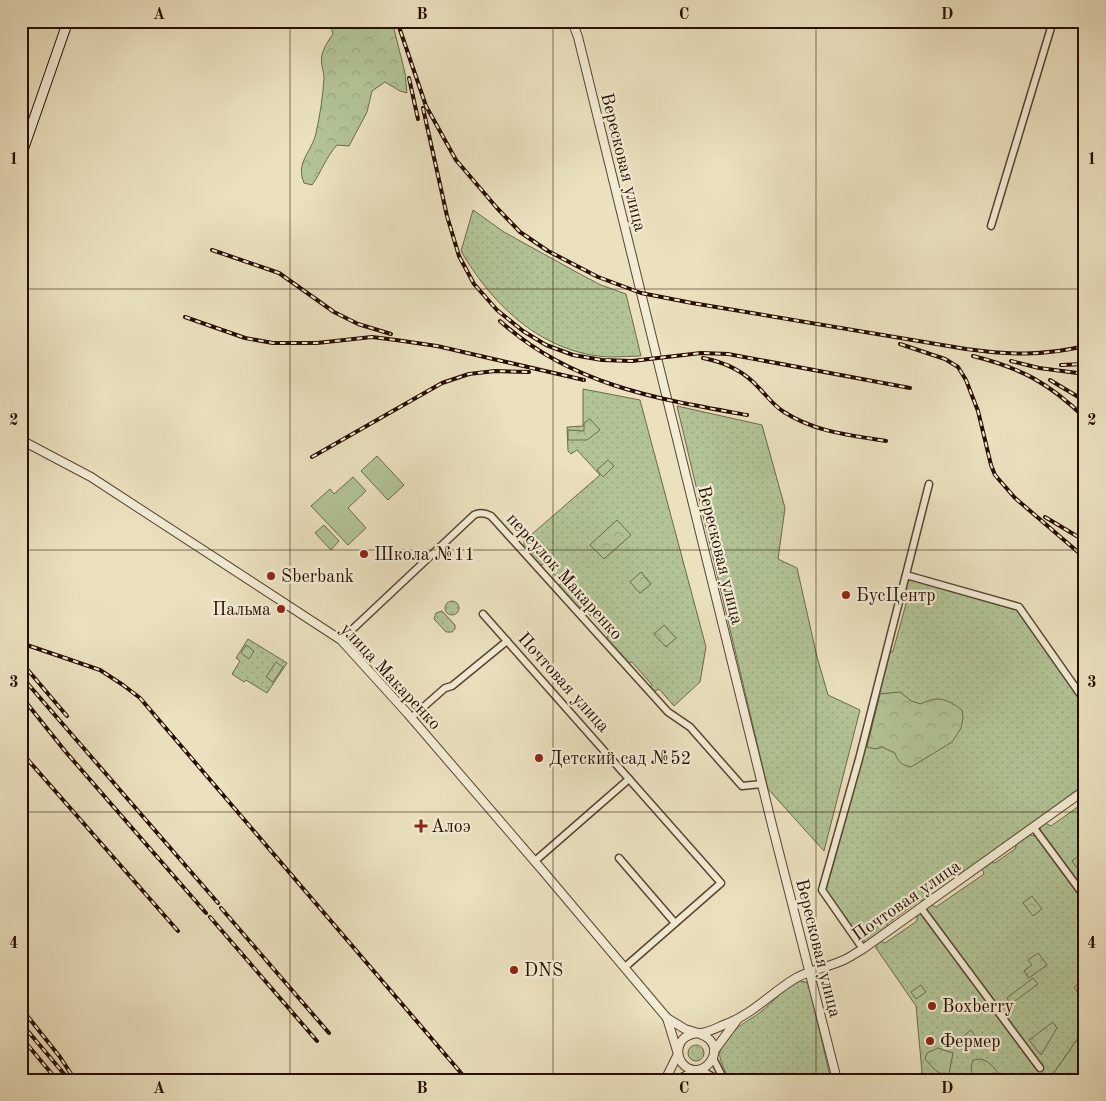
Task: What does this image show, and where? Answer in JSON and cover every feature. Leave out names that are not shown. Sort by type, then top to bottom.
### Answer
[{"type":"main road","points":[[21,156],[68,21]]},
{"type":"street","name":"Вересковая улица","points":[[572,21],[578,37],[837,1080]]},
{"type":"street","points":[[991,226],[1053,21]]},
{"type":"street","name":"улица Макаренко","points":[[21,440],[91,477],[341,640],[535,861],[667,1018],[685,1029],[699,1034]]},
{"type":"street","points":[[863,949],[822,890],[860,759],[929,484]]},
{"type":"street","name":"переулок Макаренко","points":[[341,640],[474,515],[486,514],[491,516],[668,712],[690,727],[742,786],[762,784]]},
{"type":"street","points":[[906,575],[1019,607],[1085,701]]},
{"type":"street","name":"Почтовая улица","points":[[483,614],[721,883],[675,923]]},
{"type":"street","points":[[411,718],[446,688],[452,686],[507,641]]},
{"type":"street","points":[[535,861],[629,779]]},
{"type":"street","name":"Почтовая улица","points":[[699,1034],[737,1020],[794,979],[809,971],[845,959],[863,949],[1085,790]]},
{"type":"street","points":[[1034,828],[1085,897]]},
{"type":"street","points":[[618,858],[675,923],[625,968]]},
{"type":"street","points":[[921,908],[1040,1068]]},
{"type":"street","name":"улица Макаренко","points":[[667,1018],[678,1054]]},
{"type":"street","name":"Почтовая улица","points":[[714,1054],[737,1020]]},
{"type":"street","points":[[665,1080],[678,1054],[682,1040],[689,1035],[699,1034],[710,1040],[724,1080]]},
{"type":"street","points":[[678,1054],[686,1067],[699,1069],[718,1080]]},
{"type":"street","points":[[677,1080],[707,1066],[714,1054]]},
{"type":"green space","points":[[329,21],[392,21],[405,73],[407,93],[385,82],[372,91],[367,112],[349,146],[337,145],[312,185],[304,183],[302,169],[305,157],[314,140],[319,119],[324,78],[321,61],[326,44],[333,34]]},
{"type":"green space","points":[[473,210],[504,232],[580,274],[601,285],[626,294],[641,356],[610,357],[586,354],[563,347],[542,337],[522,324],[488,290],[461,251]]},
{"type":"green space","points":[[583,389],[640,400],[706,647],[700,682],[674,706],[659,689],[653,692],[650,688],[652,685],[632,662],[628,663],[606,639],[608,636],[583,607],[578,608],[559,587],[561,582],[545,564],[540,565],[524,548],[524,541],[600,475],[577,450],[571,454],[568,451],[567,427],[583,426]]},
{"type":"green space","points":[[677,406],[762,425],[785,508],[778,559],[797,568],[817,657],[828,695],[860,710],[824,851],[768,789]]},
{"type":"green space","points":[[590,419],[600,430],[587,440],[568,440],[568,430],[584,431],[584,423]]},
{"type":"green space","points":[[377,456],[404,485],[388,500],[361,471]]},
{"type":"green space","points":[[608,460],[614,466],[603,477],[597,470]]},
{"type":"green space","points":[[353,477],[366,491],[348,508],[366,528],[348,545],[311,506],[330,489],[334,494]]},
{"type":"green space","points":[[617,520],[631,535],[604,559],[590,545]]},
{"type":"green space","points":[[324,525],[339,541],[331,550],[315,533]]},
{"type":"green space","points":[[641,572],[651,584],[640,593],[630,582]]},
{"type":"green space","points":[[912,579],[1017,610],[1085,706],[1085,784],[967,871],[962,871],[930,891],[928,898],[923,902],[920,900],[887,924],[888,928],[866,942],[860,939],[826,890],[890,652],[893,651],[909,593],[905,590],[907,581]]},
{"type":"green space","points":[[452,601],[457,603],[459,608],[457,613],[452,615],[447,613],[445,608],[447,603]]},
{"type":"green space","points":[[442,611],[455,625],[455,629],[452,632],[446,632],[434,619],[436,613]]},
{"type":"green space","points":[[664,625],[676,638],[666,647],[654,634]]},
{"type":"green space","points":[[248,639],[287,663],[267,693],[232,674],[240,661],[236,658]]},
{"type":"green space","points":[[246,645],[254,651],[249,659],[241,653]]},
{"type":"green space","points":[[276,662],[283,667],[273,682],[266,677]]},
{"type":"green space","points":[[900,692],[911,701],[921,704],[937,699],[952,703],[962,710],[961,728],[952,742],[911,767],[902,764],[895,753],[882,747],[876,749],[867,747],[880,694]]},
{"type":"green space","points":[[1085,793],[1085,1028],[1049,1080],[916,1080],[922,1072],[916,1006],[876,948],[876,944],[880,941],[885,943],[917,921],[917,915],[931,905],[936,907],[984,874],[982,868],[990,862],[995,863],[1015,849],[1017,843],[1028,835],[1036,836],[1041,833],[1040,828],[1045,823],[1051,826],[1079,806],[1078,798]]},
{"type":"green space","points":[[1077,857],[1085,867],[1080,872],[1072,861]]},
{"type":"green space","points":[[1032,896],[1042,909],[1033,916],[1023,903]]},
{"type":"green space","points":[[1038,953],[1047,965],[1029,978],[1024,971],[1032,965],[1028,960]]},
{"type":"green space","points":[[1033,978],[1038,984],[1011,1004],[1007,998]]},
{"type":"green space","points":[[1084,980],[1085,996],[1082,998],[1074,987]]},
{"type":"green space","points":[[800,981],[806,982],[809,986],[831,1080],[729,1080],[721,1062],[720,1054],[726,1039],[736,1029],[763,1010],[788,987]]},
{"type":"green space","points":[[921,985],[926,992],[916,999],[911,992]]},
{"type":"green space","points":[[1053,1022],[1057,1028],[1041,1055],[1029,1040]]},
{"type":"green space","points":[[1085,1028],[1085,1080],[1049,1080]]},
{"type":"green space","points":[[971,1030],[978,1040],[963,1051],[956,1042]]},
{"type":"green space","points":[[693,1045],[699,1045],[704,1050],[702,1059],[693,1061],[688,1056],[688,1050]]},
{"type":"green space","points":[[938,1048],[953,1053],[949,1074],[941,1074],[925,1059],[927,1053]]},
{"type":"green space","points":[[981,1059],[990,1064],[1007,1080],[973,1080],[971,1068],[973,1060]]},
{"type":"railway","points":[[397,21],[426,106],[456,160],[520,232],[548,251],[598,277],[641,293],[692,303],[966,349],[1026,354],[1054,352],[1085,346]]},
{"type":"railway","points":[[409,78],[418,119]]},
{"type":"railway","points":[[423,108],[447,216],[459,256],[474,284],[497,310],[523,331],[546,345],[573,355],[602,360],[632,361],[701,353],[728,354],[910,388]]},
{"type":"railway","points":[[212,250],[279,273],[334,312],[358,324],[391,334]]},
{"type":"railway","points":[[185,317],[245,338],[273,343],[317,343],[372,337],[437,346],[584,380]]},
{"type":"railway","points":[[500,321],[527,343],[586,375],[616,386],[680,403],[747,415]]},
{"type":"railway","points":[[900,344],[945,359],[958,367],[966,380],[978,411],[995,475],[1015,498],[1085,558]]},
{"type":"railway","points":[[973,356],[1006,366],[1034,378],[1059,395],[1085,418]]},
{"type":"railway","points":[[703,358],[726,365],[740,372],[753,382],[777,407],[796,419],[833,432],[886,441]]},
{"type":"railway","points":[[1011,361],[1039,368],[1085,374]]},
{"type":"railway","points":[[1061,365],[1085,364]]},
{"type":"railway","points":[[312,457],[442,383],[469,374],[495,371],[529,372]]},
{"type":"railway","points":[[1050,380],[1085,401]]},
{"type":"railway","points":[[1045,517],[1085,541]]},
{"type":"railway","points":[[21,643],[100,670],[140,698],[467,1080]]},
{"type":"railway","points":[[21,662],[67,716]]},
{"type":"railway","points":[[21,676],[218,903]]},
{"type":"railway","points":[[21,696],[65,751],[206,913]]},
{"type":"railway","points":[[21,752],[178,931]]},
{"type":"railway","points":[[221,908],[329,1033]]},
{"type":"railway","points":[[210,917],[317,1041]]},
{"type":"railway","points":[[21,1008],[60,1057],[75,1080]]},
{"type":"railway","points":[[21,1023],[65,1075]]},
{"type":"railway","points":[[21,1037],[57,1080]]},
{"type":"place","name":"Школа №11","points":[[364,554]]},
{"type":"place","name":"Sberbank","points":[[271,576]]},
{"type":"place","name":"БусЦентр","points":[[846,595]]},
{"type":"place","name":"Пальма","points":[[281,609]]},
{"type":"place","name":"Детский сад №52","points":[[539,758]]},
{"type":"place","name":"Алоэ","points":[[421,826]]},
{"type":"place","name":"DNS","points":[[514,970]]},
{"type":"place","name":"Boxberry","points":[[932,1006]]},
{"type":"place","name":"Фермер","points":[[930,1041]]}]
